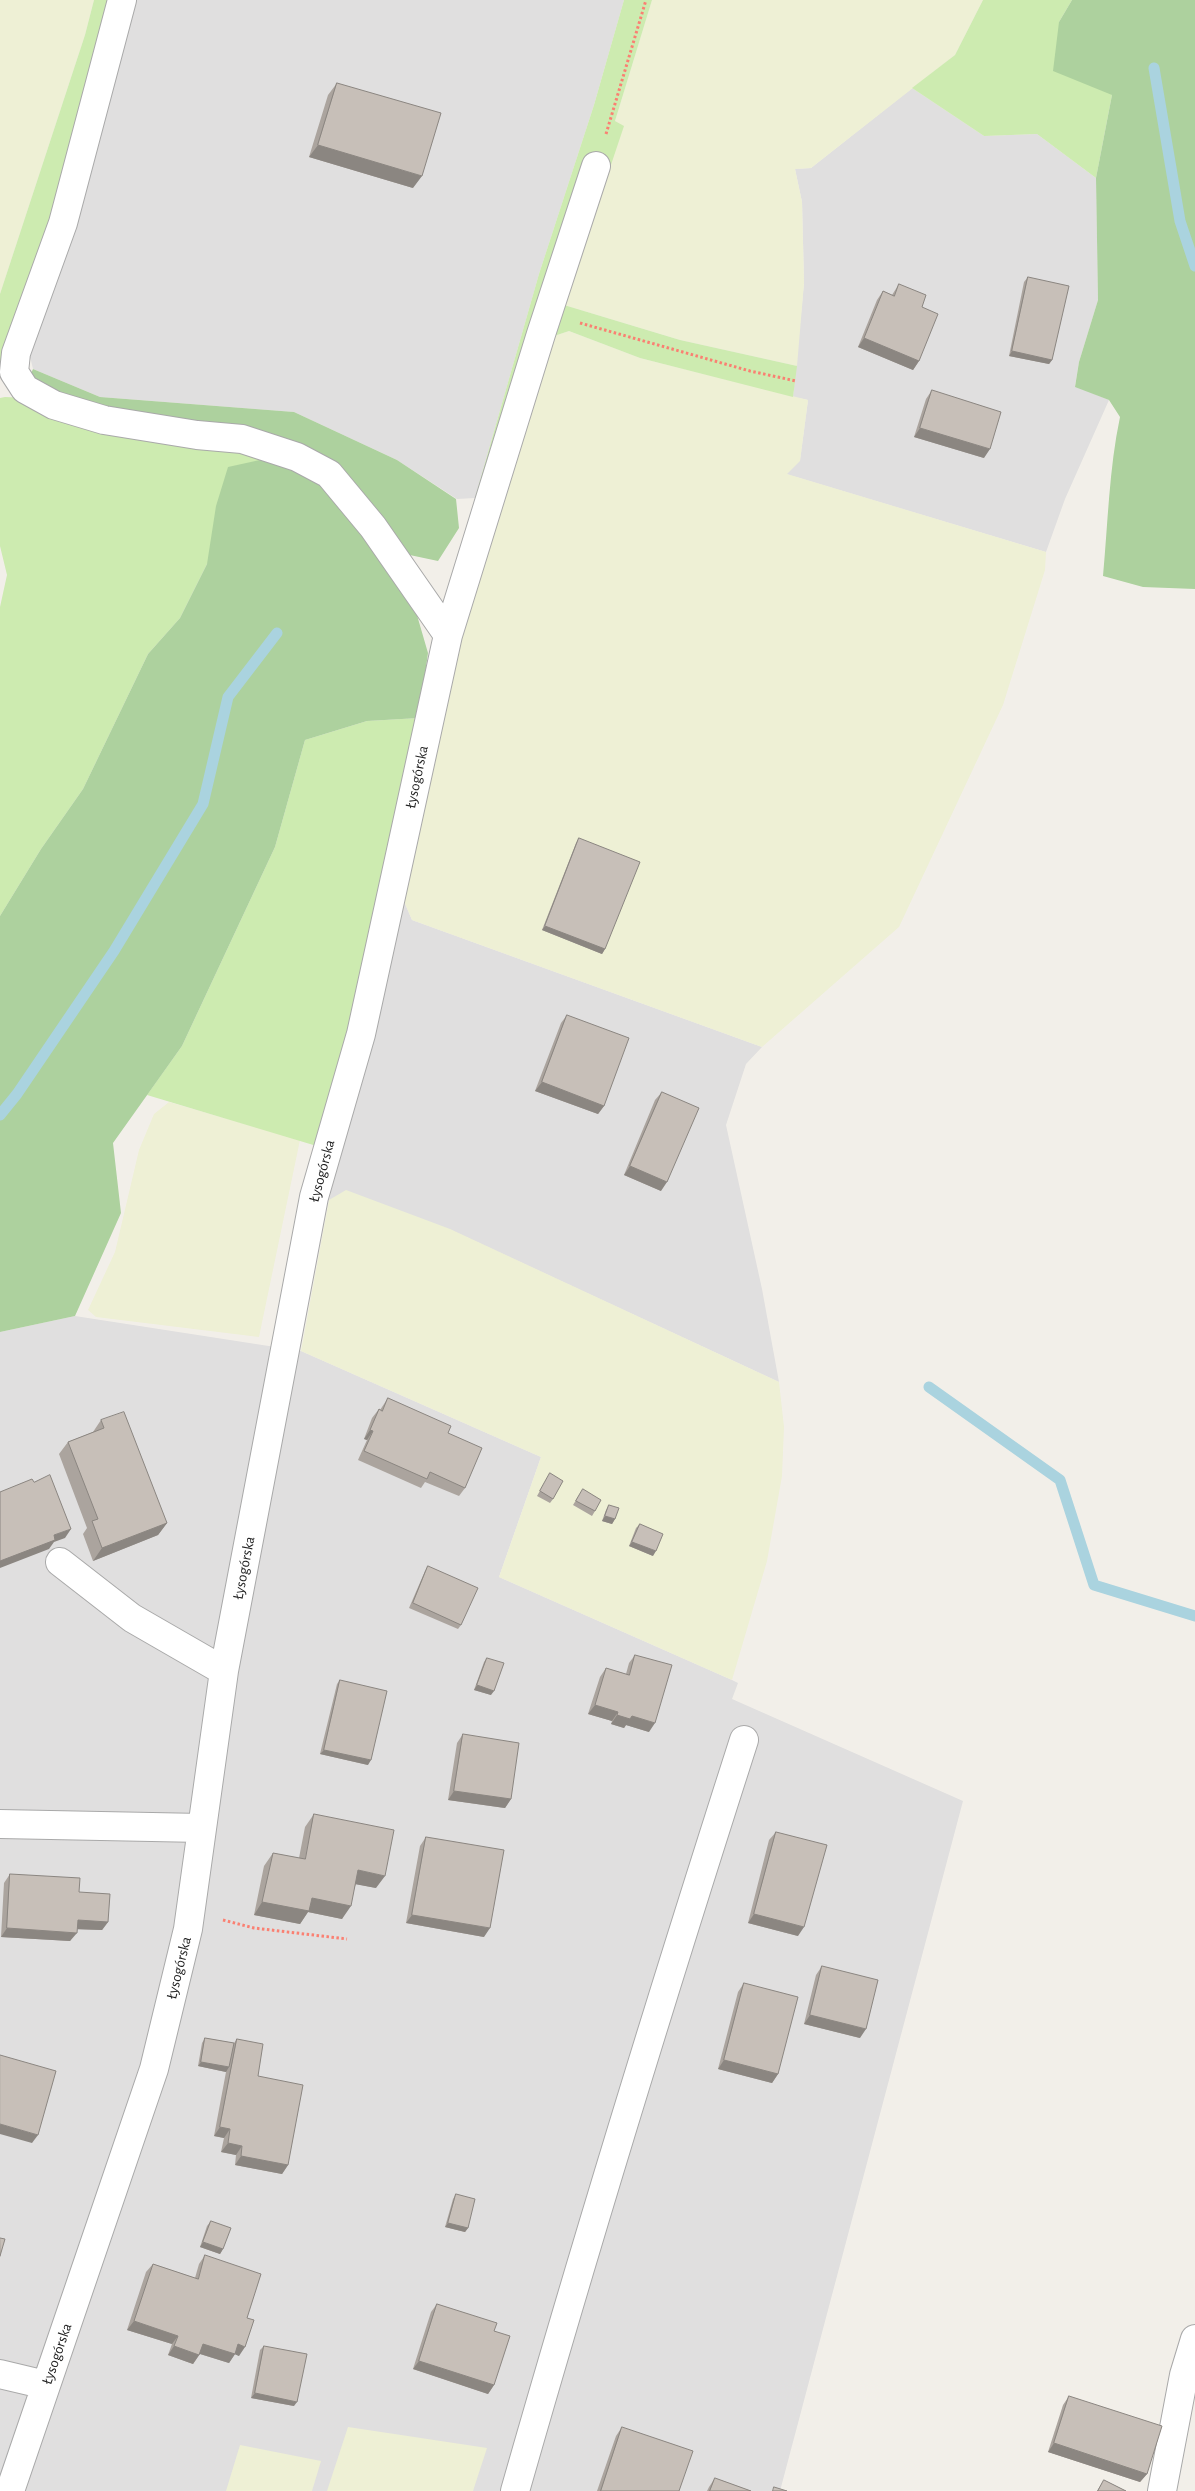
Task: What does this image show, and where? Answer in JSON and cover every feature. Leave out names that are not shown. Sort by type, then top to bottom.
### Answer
[{"type":"street","points":[[122,0],[63,223],[16,353],[12,389],[54,405],[104,420],[197,435],[242,439],[297,457],[329,474],[373,527],[448,635]]},
{"type":"street","name":"Łysogórska","points":[[10,2491],[154,2069],[190,1912],[224,1671],[314,1196],[361,1034],[448,635],[541,334],[596,166]]},
{"type":"street","points":[[60,1562],[132,1618],[224,1671]]},
{"type":"street","points":[[515,2491],[590,2231],[661,1997],[744,1740]]},
{"type":"street","points":[[0,1824],[202,1828]]},
{"type":"street","points":[[1162,2491],[1184,2375],[1195,2339]]},
{"type":"street","points":[[0,2374],[46,2385]]},
{"type":"path","points":[[596,166],[646,0]]},
{"type":"path","points":[[541,334],[557,322],[577,323],[796,382]]},
{"type":"path","points":[[190,1912],[254,1928],[347,1939]]},
{"type":"shaded area","points":[[133,0],[624,0],[594,105],[539,274],[475,498],[457,499],[397,460],[294,412],[100,397],[33,369],[27,344]]},
{"type":"shaded area","points":[[912,88],[984,136],[1037,134],[1096,178],[1098,300],[1079,362],[1075,386],[1109,400],[1065,499],[1046,552],[786,474],[800,460],[808,400],[793,397],[804,283],[802,202],[795,169],[811,168]]},
{"type":"shaded area","points":[[403,899],[412,920],[762,1047],[746,1064],[726,1125],[762,1289],[779,1382],[449,1229],[329,1200]]},
{"type":"shaded area","points":[[75,1316],[301,1351],[541,1457],[499,1577],[738,1683],[732,1699],[963,1801],[780,2491],[0,2491],[0,1332]]},
{"type":"green space","points":[[0,0],[94,0],[85,35],[0,294]]},
{"type":"green space","points":[[94,0],[110,0],[82,121],[0,369],[0,294],[85,35]]},
{"type":"green space","points":[[624,0],[652,0],[615,121],[624,126],[564,305],[680,340],[797,366],[793,397],[640,358],[569,331],[551,337],[498,506],[475,498],[539,274],[594,105]]},
{"type":"green space","points":[[652,0],[983,0],[955,55],[811,168],[795,169],[802,202],[804,283],[797,366],[680,340],[564,305],[623,126],[615,121]]},
{"type":"green space","points":[[983,0],[1072,0],[1059,22],[1112,95],[1096,178],[1037,134],[984,136],[912,88],[955,55]]},
{"type":"green space","points":[[1072,0],[1195,0],[1195,589],[1143,587],[1103,576],[1111,476],[1120,417],[1109,400],[1075,387],[1079,362],[1098,300],[1096,178],[1112,95],[1053,71],[1059,22]]},
{"type":"green space","points":[[569,331],[640,358],[808,400],[800,461],[787,474],[1046,552],[1045,570],[1003,705],[899,927],[762,1047],[412,920],[403,899],[455,667],[482,559],[551,337]]},
{"type":"green space","points":[[33,369],[100,397],[294,412],[397,460],[456,499],[459,528],[438,561],[405,554],[329,464],[101,408],[42,388],[28,380]]},
{"type":"green space","points":[[0,398],[26,398],[269,458],[207,564],[180,618],[148,654],[83,789],[41,849],[0,916],[0,607],[7,575],[0,546]]},
{"type":"green space","points":[[269,458],[320,481],[412,598],[428,653],[419,718],[367,721],[305,740],[275,847],[182,1046],[113,1143],[121,1213],[75,1316],[0,1332],[0,916],[41,849],[83,789],[148,654],[180,618],[207,564],[216,506],[228,467]]},
{"type":"green space","points":[[419,718],[380,913],[320,1147],[147,1095],[182,1046],[275,847],[305,740],[367,721]]},
{"type":"green space","points":[[169,1102],[300,1140],[259,1337],[96,1317],[88,1310],[115,1252],[139,1150],[154,1114]]},
{"type":"green space","points":[[346,1190],[450,1229],[779,1382],[784,1427],[782,1476],[767,1561],[732,1680],[499,1577],[541,1457],[301,1351],[329,1200]]},
{"type":"green space","points":[[348,2427],[487,2448],[473,2491],[327,2491]]},
{"type":"green space","points":[[240,2445],[321,2461],[312,2491],[226,2491]]},
{"type":"building","points":[[337,83],[441,113],[422,176],[318,145]]},
{"type":"building","points":[[1028,277],[1069,286],[1052,360],[1012,351]]},
{"type":"building","points":[[899,284],[926,295],[922,307],[938,314],[919,361],[864,338],[883,291],[894,296]]},
{"type":"building","points":[[932,390],[1001,412],[990,449],[920,428]]},
{"type":"building","points":[[579,838],[640,862],[605,949],[545,926]]},
{"type":"building","points":[[567,1015],[629,1038],[604,1106],[542,1082]]},
{"type":"building","points":[[662,1092],[699,1108],[667,1182],[630,1166]]},
{"type":"building","points":[[388,1398],[451,1426],[448,1433],[482,1448],[465,1488],[430,1472],[427,1479],[364,1451],[373,1431],[370,1430],[379,1409],[382,1411]]},
{"type":"building","points":[[124,1412],[167,1523],[102,1548],[92,1521],[98,1519],[68,1442],[104,1428],[101,1420]]},
{"type":"building","points":[[550,1473],[563,1481],[553,1499],[540,1491]]},
{"type":"building","points":[[50,1475],[71,1529],[54,1535],[55,1540],[0,1561],[0,1492],[32,1479],[34,1482]]},
{"type":"building","points":[[583,1489],[601,1500],[595,1511],[576,1501]]},
{"type":"building","points":[[609,1505],[619,1508],[615,1519],[605,1516]]},
{"type":"building","points":[[640,1524],[663,1534],[656,1551],[632,1542]]},
{"type":"building","points":[[428,1566],[478,1588],[461,1625],[413,1603]]},
{"type":"building","points":[[635,1655],[672,1665],[655,1723],[632,1716],[630,1719],[617,1715],[618,1712],[595,1705],[606,1668],[629,1675]]},
{"type":"building","points":[[487,1658],[504,1663],[494,1691],[477,1685]]},
{"type":"building","points":[[340,1680],[387,1691],[371,1760],[324,1750]]},
{"type":"building","points":[[463,1734],[519,1743],[511,1799],[454,1791]]},
{"type":"building","points":[[314,1814],[394,1830],[385,1876],[358,1870],[351,1906],[312,1898],[309,1911],[262,1902],[273,1853],[305,1859]]},
{"type":"building","points":[[776,1832],[827,1845],[804,1927],[754,1914]]},
{"type":"building","points":[[426,1837],[504,1850],[490,1928],[412,1915]]},
{"type":"building","points":[[10,1874],[80,1878],[79,1892],[110,1894],[108,1922],[78,1920],[77,1933],[7,1928]]},
{"type":"building","points":[[822,1966],[878,1980],[866,2029],[810,2015]]},
{"type":"building","points":[[744,1983],[798,1997],[778,2074],[724,2060]]},
{"type":"building","points":[[205,2038],[234,2043],[229,2067],[201,2062]]},
{"type":"building","points":[[237,2039],[263,2044],[258,2076],[303,2085],[288,2165],[241,2156],[242,2146],[228,2143],[230,2129],[220,2127]]},
{"type":"building","points":[[0,2055],[56,2071],[38,2135],[0,2124]]},
{"type":"building","points":[[456,2194],[475,2199],[468,2228],[448,2223]]},
{"type":"building","points":[[211,2221],[231,2228],[223,2249],[203,2242]]},
{"type":"building","points":[[0,2238],[5,2239],[0,2256]]},
{"type":"building","points":[[205,2255],[261,2274],[247,2318],[254,2320],[245,2347],[238,2344],[235,2354],[203,2344],[199,2355],[174,2346],[178,2336],[134,2321],[153,2264],[198,2279]]},
{"type":"building","points":[[437,2304],[497,2323],[494,2331],[510,2336],[494,2385],[419,2361]]},
{"type":"building","points":[[264,2346],[307,2354],[297,2402],[255,2393]]},
{"type":"building","points":[[1069,2396],[1162,2426],[1147,2474],[1054,2443]]},
{"type":"building","points":[[622,2427],[693,2451],[679,2491],[601,2491]]},
{"type":"building","points":[[715,2478],[751,2491],[710,2491]]},
{"type":"building","points":[[1104,2480],[1126,2491],[1098,2491]]},
{"type":"building","points":[[774,2487],[787,2491],[773,2491]]},
{"type":"waterway","points":[[1154,68],[1180,221],[1195,266]]},
{"type":"waterway","points":[[0,1115],[17,1094],[114,951],[203,804],[228,697],[277,633]]},
{"type":"waterway","points":[[929,1387],[1060,1480],[1094,1585],[1195,1616]]}]
